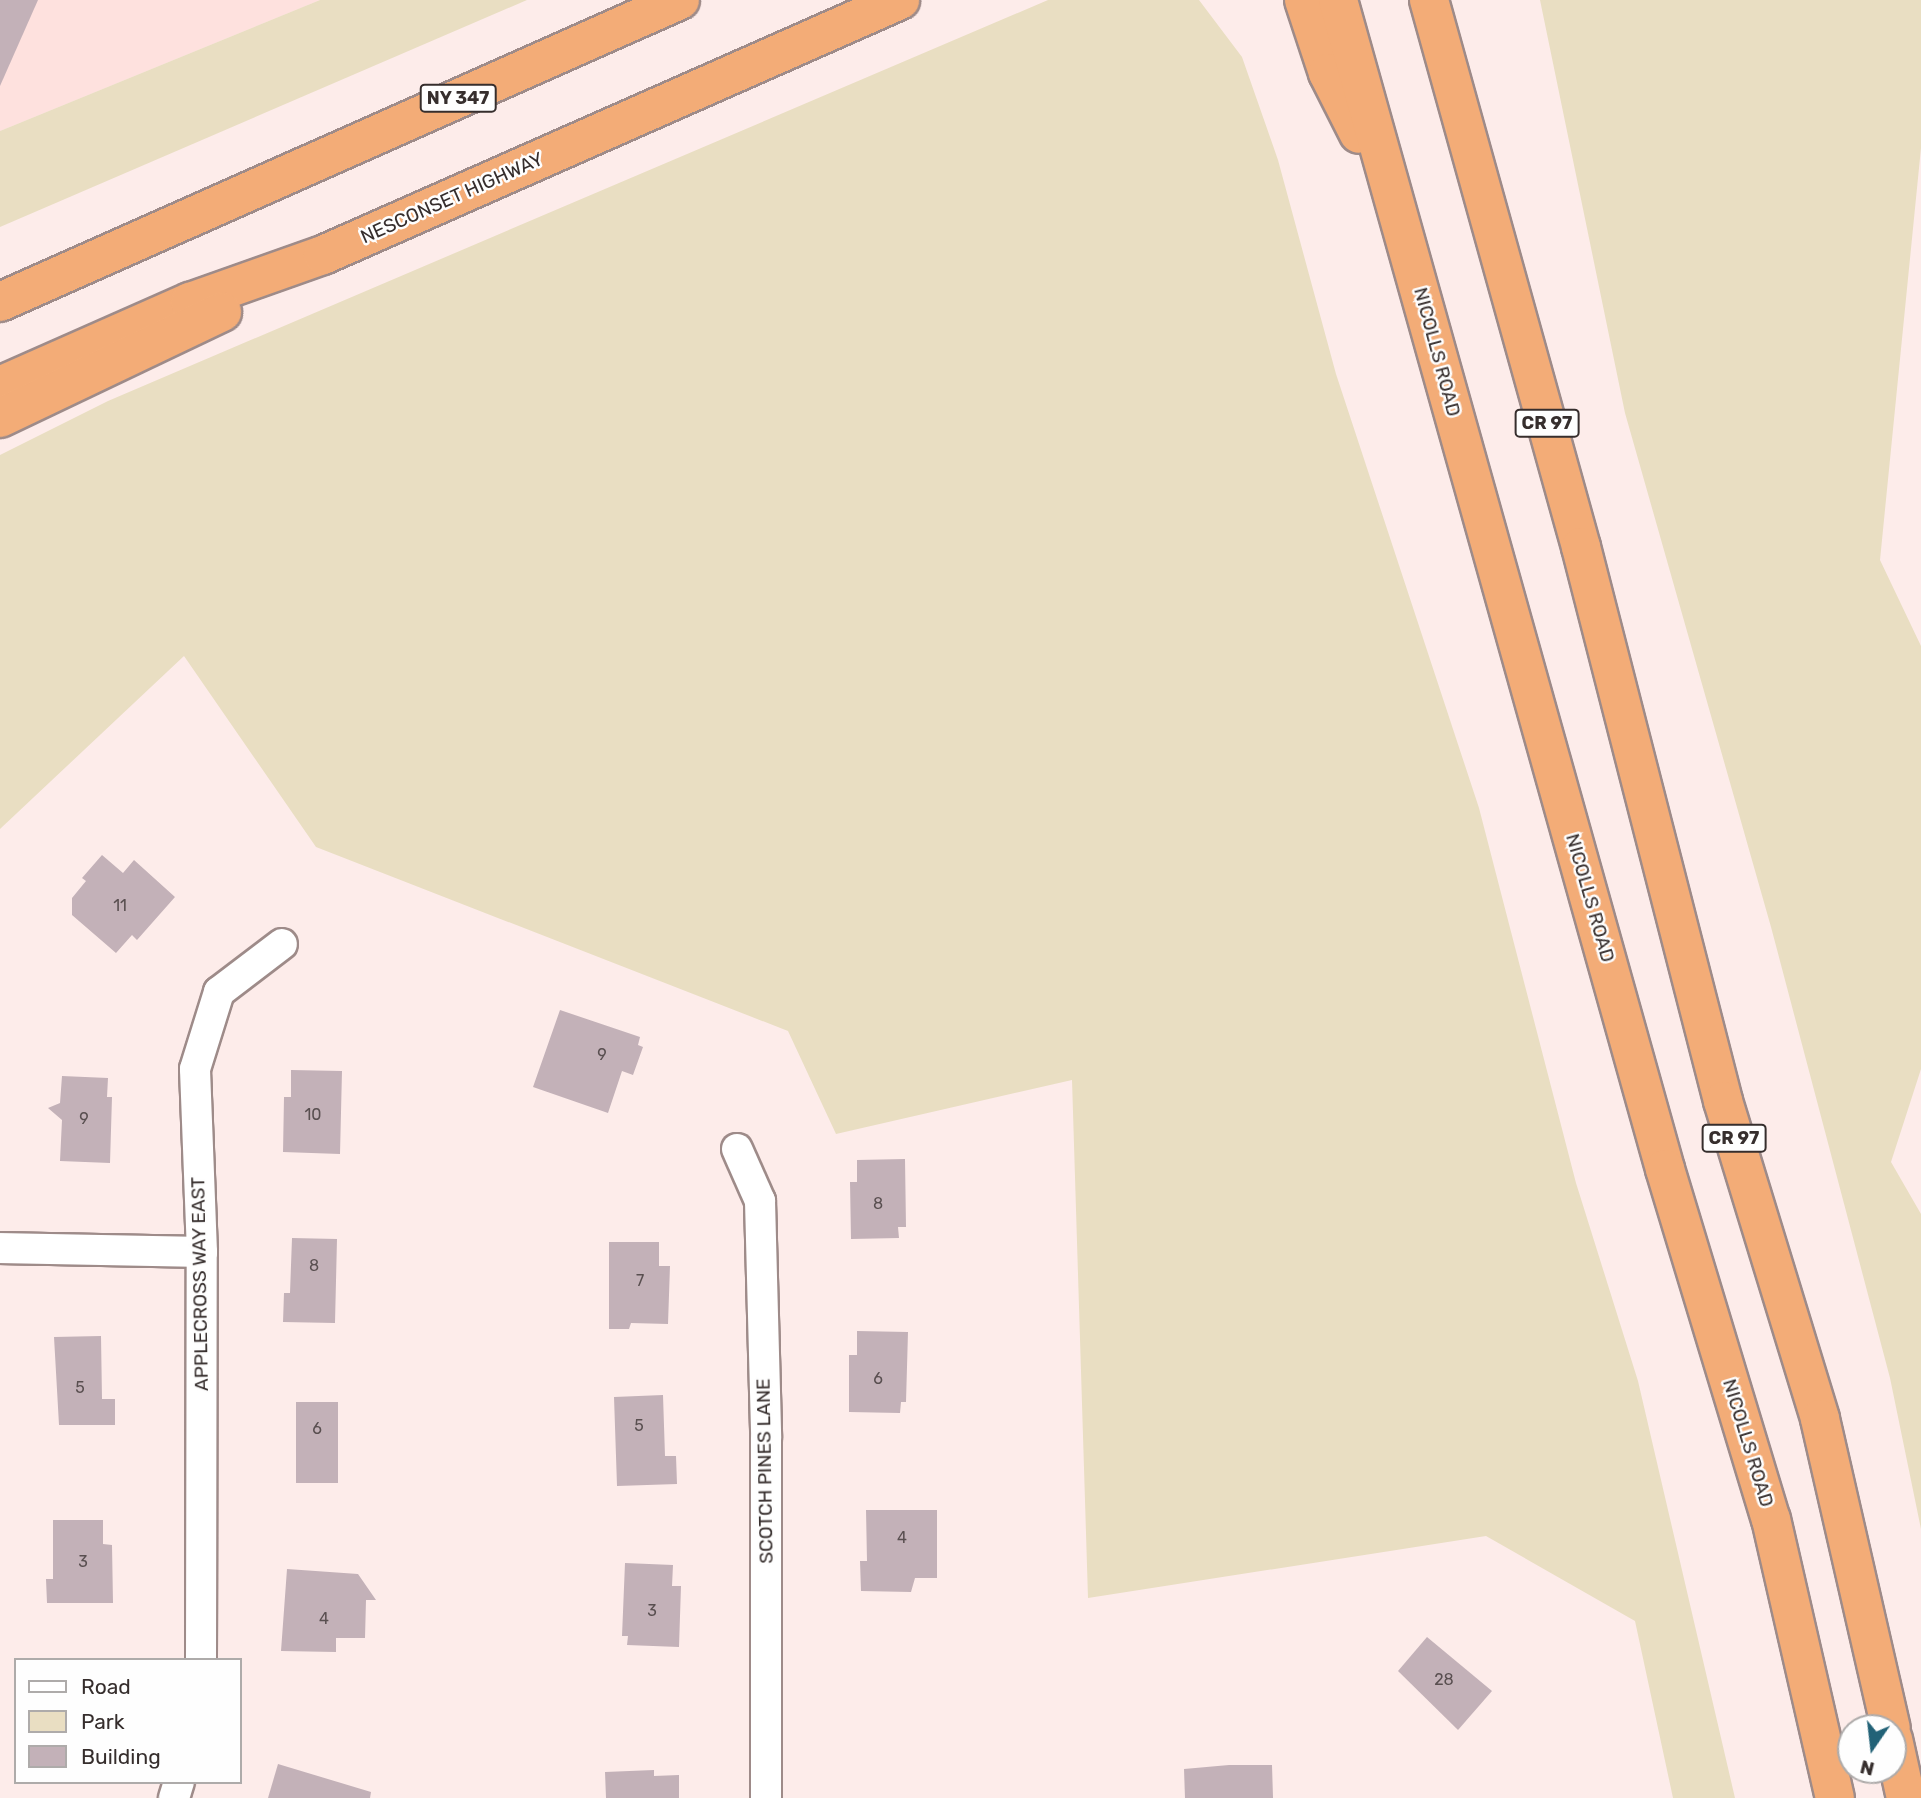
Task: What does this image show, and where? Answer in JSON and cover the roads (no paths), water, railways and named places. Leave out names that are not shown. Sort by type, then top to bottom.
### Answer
[{"type":"highway","name":"NY 347","points":[[0,302],[680,0]]},
{"type":"highway","name":"NESCONSET HIGHWAY","points":[[0,386],[190,302],[323,255],[900,0]]},
{"type":"highway","points":[[849,22],[917,0]]},
{"type":"highway","points":[[1304,0],[1328,73],[1399,214]]},
{"type":"highway","name":"NICOLLS ROAD","points":[[1338,0],[1665,1169],[1771,1519],[1835,1798]]},
{"type":"highway","name":"CR 97","points":[[1429,0],[1581,547],[1723,1101],[1820,1419],[1888,1714]]},
{"type":"highway","points":[[1448,0],[1462,116]]},
{"type":"highway","points":[[0,418],[190,331],[323,255]]},
{"type":"street","name":"APPLECROSS WAY EAST","points":[[201,1658],[202,1252],[195,1069],[219,992],[282,944]]},
{"type":"street","name":"SCOTCH PINES LANE","points":[[737,1149],[760,1202],[766,1438],[766,1798]]},
{"type":"street","points":[[0,1248],[202,1252]]}]
